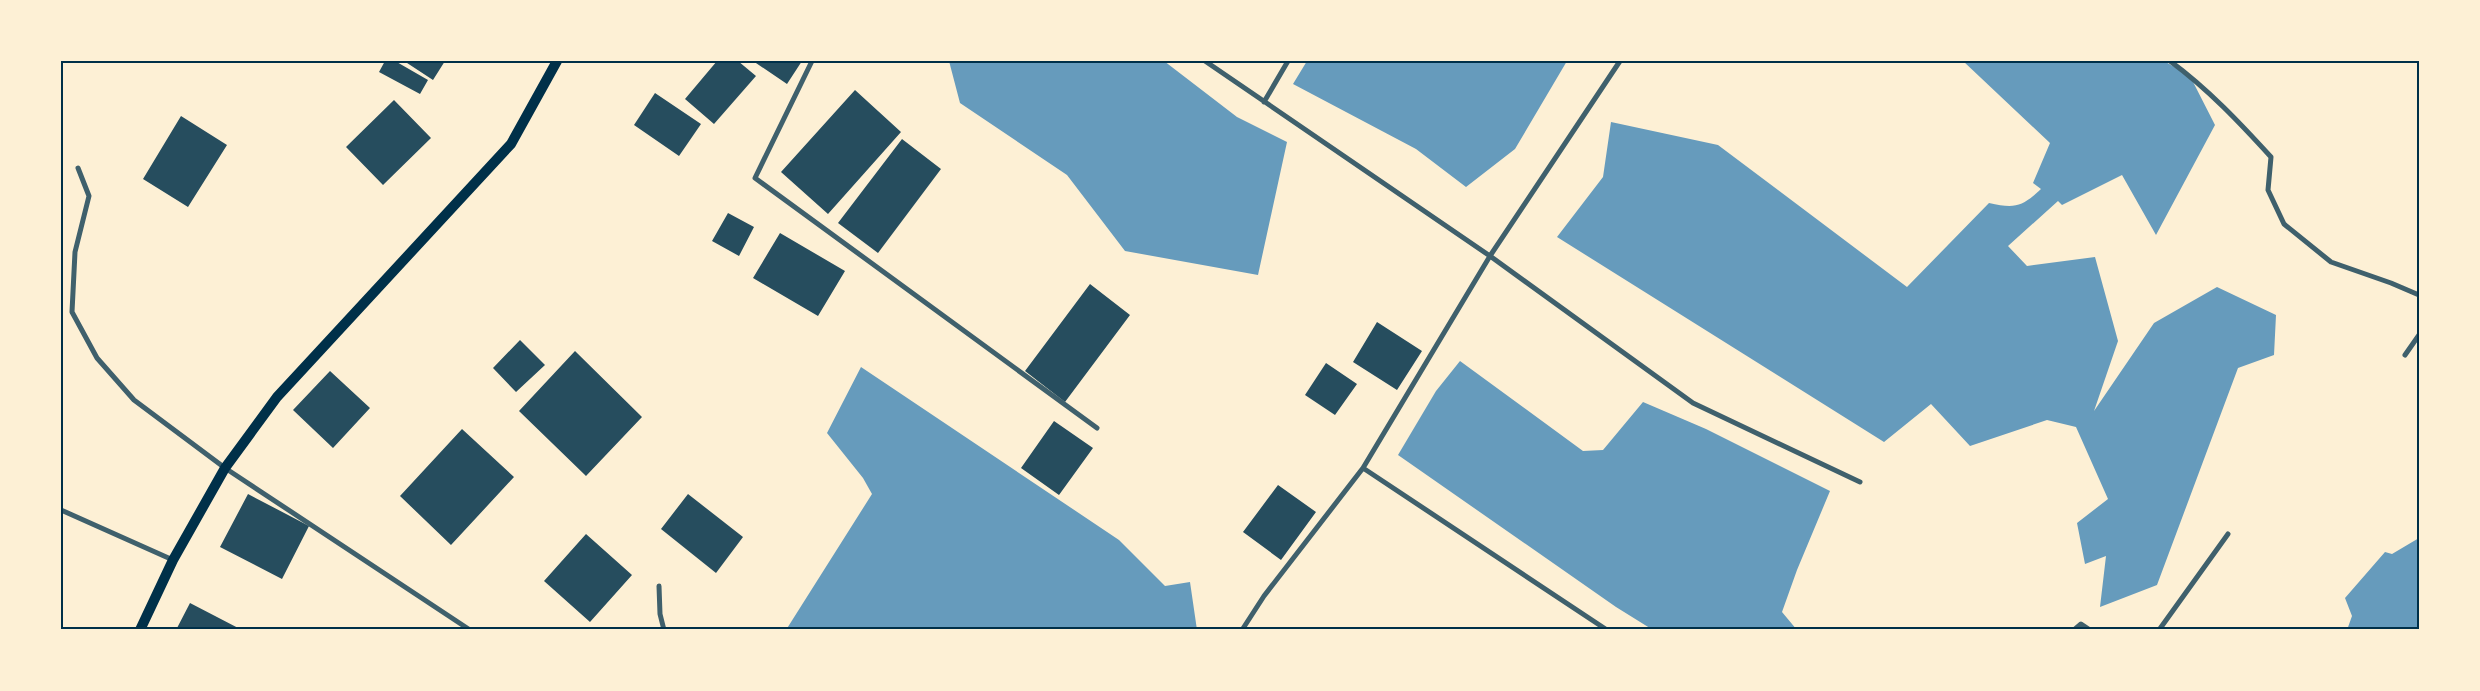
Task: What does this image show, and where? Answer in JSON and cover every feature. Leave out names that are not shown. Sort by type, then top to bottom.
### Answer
[{"type":"main road","points":[[140,630],[173,560],[225,468],[277,397],[511,144],[557,61]]},
{"type":"street","points":[[812,61],[755,178],[1097,428]]},
{"type":"street","points":[[1205,61],[1490,256],[1694,403],[1860,482]]},
{"type":"street","points":[[1264,102],[1288,61]]},
{"type":"street","points":[[1242,630],[1264,596],[1363,468],[1490,256],[1620,61]]},
{"type":"street","points":[[2170,61],[2189,75],[2238,120],[2271,157],[2268,190],[2284,224],[2332,262],[2419,295]]},
{"type":"street","points":[[78,168],[89,196],[75,252],[72,312],[97,358],[134,400],[225,468],[470,630]]},
{"type":"street","points":[[2405,355],[2419,335]]},
{"type":"street","points":[[1363,468],[1607,630]]},
{"type":"street","points":[[61,510],[173,560]]},
{"type":"street","points":[[2159,630],[2228,534]]},
{"type":"street","points":[[659,586],[660,614],[664,630]]},
{"type":"street","points":[[2074,630],[2081,624],[2090,630]]},
{"type":"water","points":[[949,61],[1164,61],[1237,117],[1287,142],[1258,275],[1125,251],[1067,175],[960,103]]},
{"type":"water","points":[[1307,61],[1567,61],[1515,149],[1466,187],[1416,149],[1293,84]]},
{"type":"water","points":[[1963,61],[2164,61],[2190,76],[2215,125],[2156,235],[2122,175],[2062,205],[2058,201],[2008,246],[2027,266],[2095,257],[2118,341],[2094,411],[2154,323],[2217,287],[2276,315],[2274,355],[2238,368],[2157,585],[2100,607],[2106,556],[2085,564],[2077,523],[2108,499],[2076,427],[2047,420],[1970,446],[1931,404],[1884,442],[1557,237],[1603,177],[1611,122],[1718,145],[1907,287],[1989,203],[2005,206],[2018,205],[2029,200],[2041,189],[2033,183],[2050,143]]},
{"type":"water","points":[[1460,361],[1583,451],[1603,450],[1643,402],[1706,429],[1830,491],[1797,570],[1782,612],[1797,630],[1653,630],[1616,607],[1398,455],[1436,391]]},
{"type":"water","points":[[861,367],[1119,540],[1165,586],[1190,582],[1197,630],[786,630],[872,494],[863,478],[827,433]]},
{"type":"water","points":[[2419,538],[2419,630],[2347,630],[2352,616],[2345,598],[2385,552],[2392,554]]},
{"type":"building","points":[[385,61],[395,61],[428,80],[420,94],[379,72]]},
{"type":"building","points":[[404,61],[445,61],[433,80]]},
{"type":"building","points":[[717,61],[738,61],[756,76],[714,124],[685,99]]},
{"type":"building","points":[[753,61],[802,61],[787,84]]},
{"type":"building","points":[[855,90],[901,132],[828,214],[781,172]]},
{"type":"building","points":[[655,93],[701,124],[679,156],[634,125]]},
{"type":"building","points":[[394,100],[431,138],[383,185],[346,147]]},
{"type":"building","points":[[181,116],[227,145],[188,207],[143,179]]},
{"type":"building","points":[[902,139],[941,169],[878,253],[838,223]]},
{"type":"building","points":[[728,213],[754,227],[739,256],[712,241]]},
{"type":"building","points":[[780,233],[845,271],[818,316],[753,278]]},
{"type":"building","points":[[1090,284],[1130,315],[1065,402],[1025,371]]},
{"type":"building","points":[[1377,322],[1422,351],[1397,390],[1353,362]]},
{"type":"building","points":[[520,340],[545,365],[516,392],[493,368]]},
{"type":"building","points":[[575,351],[642,417],[586,476],[519,411]]},
{"type":"building","points":[[1326,363],[1357,384],[1335,415],[1305,395]]},
{"type":"building","points":[[330,371],[370,408],[333,448],[293,410]]},
{"type":"building","points":[[1054,421],[1093,448],[1059,495],[1021,468]]},
{"type":"building","points":[[462,429],[514,477],[451,545],[400,496]]},
{"type":"building","points":[[1278,485],[1316,512],[1281,560],[1243,532]]},
{"type":"building","points":[[248,494],[309,526],[282,579],[220,547]]},
{"type":"building","points":[[688,494],[743,537],[716,573],[661,529]]},
{"type":"building","points":[[586,534],[632,575],[590,622],[544,581]]},
{"type":"building","points":[[190,603],[242,630],[176,630]]}]
